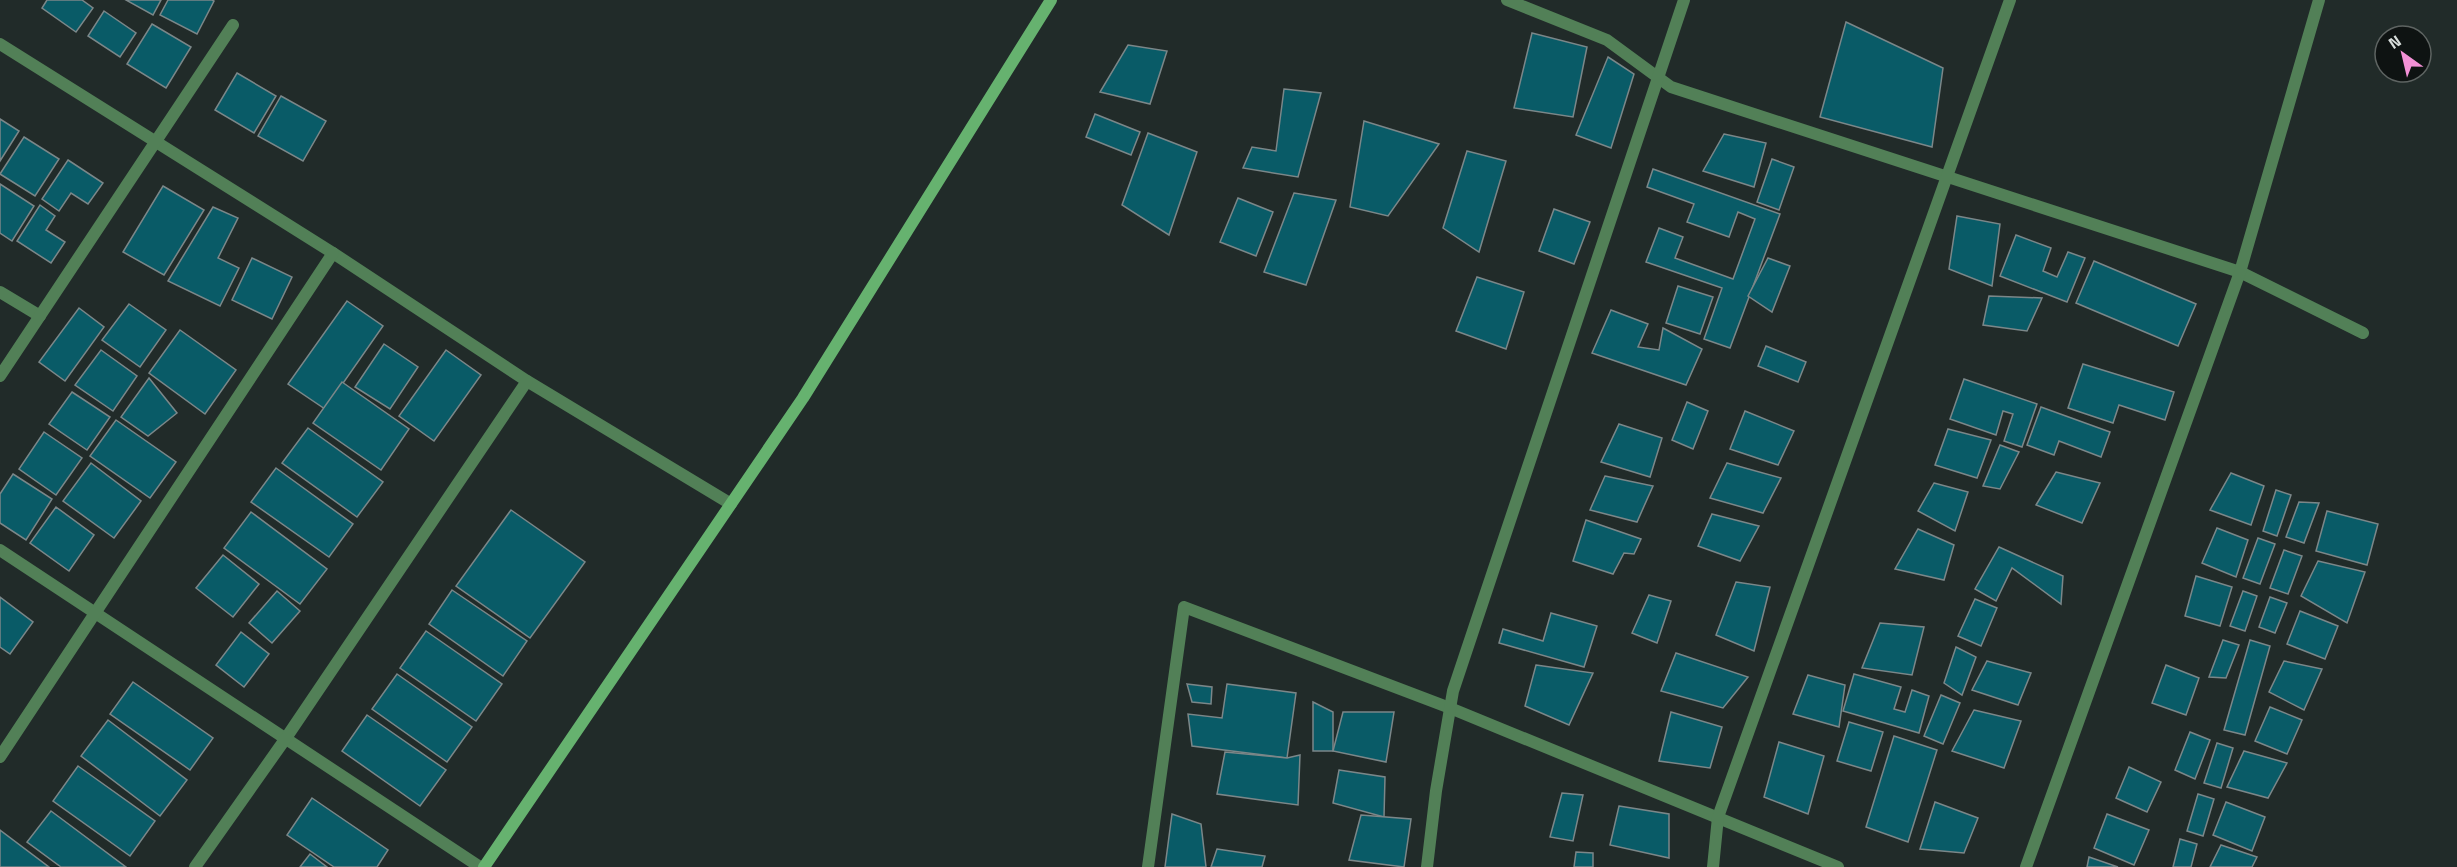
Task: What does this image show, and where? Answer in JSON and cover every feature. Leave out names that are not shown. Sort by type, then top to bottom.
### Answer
[{"type":"street","points":[[0,550],[482,867],[803,399],[1051,0]]},
{"type":"street","points":[[1507,0],[1606,40],[1671,87],[2240,272],[2363,333]]},
{"type":"street","points":[[1427,867],[1436,791],[1453,691],[1683,0]]},
{"type":"street","points":[[1713,867],[1718,817],[1945,176],[2010,0]]},
{"type":"street","points":[[2026,867],[2240,272],[2319,0]]},
{"type":"street","points":[[0,376],[233,25]]},
{"type":"street","points":[[0,44],[333,253],[527,381],[731,504]]},
{"type":"street","points":[[0,757],[333,253]]},
{"type":"street","points":[[0,292],[39,316]]},
{"type":"street","points":[[195,867],[286,738],[527,381]]},
{"type":"street","points":[[1148,867],[1184,607],[1450,708],[1838,867]]},
{"type":"building","points":[[47,0],[82,0],[93,8],[76,32],[42,8]]},
{"type":"building","points":[[126,0],[161,0],[153,15]]},
{"type":"building","points":[[168,0],[214,1],[197,34],[160,15]]},
{"type":"building","points":[[104,11],[136,33],[120,57],[88,36]]},
{"type":"building","points":[[1846,22],[1943,68],[1932,147],[1820,117]]},
{"type":"building","points":[[152,24],[191,47],[166,88],[127,64]]},
{"type":"building","points":[[1532,33],[1587,47],[1573,117],[1514,108]]},
{"type":"building","points":[[1128,45],[1167,51],[1150,104],[1100,92]]},
{"type":"building","points":[[1608,57],[1634,74],[1611,148],[1576,135]]},
{"type":"building","points":[[237,73],[276,96],[254,133],[215,110]]},
{"type":"building","points":[[1284,89],[1321,93],[1298,177],[1243,168],[1252,147],[1276,151]]},
{"type":"building","points":[[281,96],[326,121],[303,161],[258,136]]},
{"type":"building","points":[[1095,114],[1140,132],[1131,155],[1086,137]]},
{"type":"building","points":[[0,119],[19,131],[0,161]]},
{"type":"building","points":[[1364,121],[1439,144],[1388,216],[1350,207]]},
{"type":"building","points":[[1148,133],[1197,152],[1169,235],[1122,205]]},
{"type":"building","points":[[1724,134],[1766,143],[1754,187],[1703,171]]},
{"type":"building","points":[[24,137],[59,159],[35,196],[0,174]]},
{"type":"building","points":[[1467,151],[1506,161],[1479,252],[1443,228]]},
{"type":"building","points":[[1772,159],[1794,167],[1779,210],[1757,202]]},
{"type":"building","points":[[68,160],[103,183],[88,204],[71,193],[59,211],[42,199]]},
{"type":"building","points":[[1653,169],[1780,214],[1730,348],[1704,339],[1722,288],[1646,262],[1659,228],[1683,237],[1675,258],[1733,279],[1755,219],[1738,212],[1729,237],[1687,222],[1694,204],[1647,187]]},
{"type":"building","points":[[0,184],[34,206],[12,241],[0,233]]},
{"type":"building","points":[[163,186],[204,210],[164,275],[123,252]]},
{"type":"building","points":[[1294,193],[1336,200],[1306,285],[1264,272]]},
{"type":"building","points":[[1238,198],[1273,212],[1256,256],[1220,242]]},
{"type":"building","points":[[40,205],[55,216],[46,230],[65,242],[51,263],[17,241]]},
{"type":"building","points":[[213,207],[238,218],[218,258],[239,268],[220,306],[168,281]]},
{"type":"building","points":[[1554,209],[1590,222],[1574,264],[1539,251]]},
{"type":"building","points":[[1957,216],[2000,224],[1992,286],[1949,269]]},
{"type":"building","points":[[2016,235],[2051,248],[2043,271],[2057,277],[2068,252],[2085,258],[2067,302],[2000,276]]},
{"type":"building","points":[[252,258],[292,277],[272,319],[232,300]]},
{"type":"building","points":[[1768,258],[1790,266],[1772,312],[1748,296]]},
{"type":"building","points":[[2094,261],[2196,304],[2178,346],[2076,303]]},
{"type":"building","points":[[1477,277],[1524,292],[1506,349],[1456,331]]},
{"type":"building","points":[[1678,286],[1713,297],[1700,334],[1666,323]]},
{"type":"building","points":[[1989,296],[2042,298],[2027,331],[1983,325]]},
{"type":"building","points":[[347,301],[383,326],[325,409],[288,384]]},
{"type":"building","points":[[129,304],[166,330],[140,367],[102,340]]},
{"type":"building","points":[[79,308],[104,327],[65,381],[39,362]]},
{"type":"building","points":[[1611,310],[1648,324],[1638,347],[1659,350],[1663,328],[1702,349],[1686,385],[1592,353]]},
{"type":"building","points":[[180,330],[236,370],[205,414],[149,373]]},
{"type":"building","points":[[384,344],[418,367],[390,409],[355,387]]},
{"type":"building","points":[[1766,346],[1806,362],[1798,382],[1758,366]]},
{"type":"building","points":[[101,350],[137,376],[113,411],[75,385]]},
{"type":"building","points":[[446,350],[481,375],[434,441],[399,416]]},
{"type":"building","points":[[2083,364],[2174,392],[2165,420],[2119,405],[2113,423],[2068,408]]},
{"type":"building","points":[[149,378],[177,413],[148,436],[121,417]]},
{"type":"building","points":[[1964,379],[2037,404],[2022,447],[2004,441],[2013,414],[2003,411],[1996,435],[1950,419]]},
{"type":"building","points":[[342,382],[409,429],[381,470],[313,423]]},
{"type":"building","points":[[72,392],[110,417],[87,450],[49,424]]},
{"type":"building","points":[[1687,402],[1708,411],[1693,449],[1672,440]]},
{"type":"building","points":[[2041,407],[2110,432],[2101,457],[2059,441],[2054,455],[2027,445]]},
{"type":"building","points":[[1745,411],[1794,431],[1778,465],[1730,449]]},
{"type":"building","points":[[116,420],[176,462],[150,498],[90,456]]},
{"type":"building","points":[[1619,424],[1662,438],[1650,477],[1601,462]]},
{"type":"building","points":[[308,428],[383,482],[357,517],[282,463]]},
{"type":"building","points":[[1948,429],[1991,440],[1977,478],[1935,465]]},
{"type":"building","points":[[44,432],[82,458],[56,495],[19,469]]},
{"type":"building","points":[[2000,445],[2019,452],[2000,489],[1983,486]]},
{"type":"building","points":[[91,463],[141,501],[114,538],[63,501]]},
{"type":"building","points":[[1727,463],[1781,478],[1763,513],[1710,498]]},
{"type":"building","points":[[276,468],[353,524],[329,557],[251,502]]},
{"type":"building","points":[[2056,472],[2100,483],[2082,523],[2036,505]]},
{"type":"building","points":[[2231,473],[2264,486],[2251,525],[2210,510]]},
{"type":"building","points":[[13,474],[52,499],[26,540],[0,523],[0,494]]},
{"type":"building","points":[[1605,476],[1653,486],[1637,522],[1590,510]]},
{"type":"building","points":[[1934,483],[1968,492],[1955,531],[1918,511]]},
{"type":"building","points":[[2276,490],[2291,495],[2277,536],[2263,531]]},
{"type":"building","points":[[2299,502],[2319,503],[2304,543],[2286,537]]},
{"type":"building","points":[[56,507],[94,535],[69,571],[30,543]]},
{"type":"building","points":[[511,510],[585,562],[530,638],[456,586]]},
{"type":"building","points":[[2327,511],[2378,524],[2367,565],[2316,551]]},
{"type":"building","points":[[251,512],[327,569],[300,604],[224,548]]},
{"type":"building","points":[[1712,514],[1759,526],[1740,561],[1698,546]]},
{"type":"building","points":[[1586,520],[1641,539],[1634,554],[1624,553],[1613,574],[1573,561]]},
{"type":"building","points":[[2217,528],[2248,540],[2236,577],[2202,563]]},
{"type":"building","points":[[1918,529],[1954,545],[1944,580],[1895,569]]},
{"type":"building","points":[[2258,538],[2275,544],[2260,584],[2243,578]]},
{"type":"building","points":[[1999,547],[2063,576],[2061,604],[2012,568],[1996,601],[1975,589]]},
{"type":"building","points":[[2284,550],[2302,556],[2288,594],[2270,588]]},
{"type":"building","points":[[223,555],[259,584],[233,617],[196,588]]},
{"type":"building","points":[[2318,561],[2365,572],[2347,623],[2301,596]]},
{"type":"building","points":[[2196,576],[2232,587],[2220,626],[2185,616]]},
{"type":"building","points":[[1736,582],[1770,587],[1754,651],[1716,635]]},
{"type":"building","points":[[452,590],[527,641],[503,676],[429,624]]},
{"type":"building","points":[[277,591],[300,611],[272,643],[249,623]]},
{"type":"building","points":[[2243,591],[2257,596],[2245,631],[2230,626]]},
{"type":"building","points":[[1649,595],[1671,601],[1657,643],[1632,633]]},
{"type":"building","points":[[0,597],[33,622],[10,654],[0,647]]},
{"type":"building","points":[[2270,597],[2287,603],[2275,633],[2259,627]]},
{"type":"building","points":[[1975,599],[1997,608],[1981,646],[1958,636]]},
{"type":"building","points":[[2300,611],[2338,626],[2325,659],[2287,644]]},
{"type":"building","points":[[1551,613],[1597,626],[1584,667],[1499,643],[1503,629],[1543,641]]},
{"type":"building","points":[[1880,623],[1924,627],[1912,675],[1862,668]]},
{"type":"building","points":[[426,631],[502,684],[476,721],[400,668]]},
{"type":"building","points":[[241,632],[269,654],[244,687],[216,665]]},
{"type":"building","points":[[2223,640],[2239,645],[2226,678],[2209,677]]},
{"type":"building","points":[[2250,640],[2270,646],[2245,735],[2224,730]]},
{"type":"building","points":[[1956,647],[1976,657],[1962,695],[1944,683]]},
{"type":"building","points":[[1676,653],[1748,677],[1723,708],[1661,691]]},
{"type":"building","points":[[1987,661],[2031,673],[2018,705],[1972,690]]},
{"type":"building","points":[[2284,661],[2322,669],[2304,710],[2269,692]]},
{"type":"building","points":[[1536,665],[1593,673],[1569,725],[1525,706]]},
{"type":"building","points":[[2166,665],[2199,678],[2186,715],[2152,703]]},
{"type":"building","points":[[397,674],[472,727],[447,762],[372,709]]},
{"type":"building","points":[[1854,674],[1901,687],[1894,709],[1905,712],[1912,690],[1929,696],[1919,733],[1843,711]]},
{"type":"building","points":[[1808,675],[1845,685],[1839,727],[1793,714]]},
{"type":"building","points":[[133,682],[213,738],[190,770],[110,714]]},
{"type":"building","points":[[1187,684],[1212,687],[1211,704],[1192,702]]},
{"type":"building","points":[[1227,684],[1296,693],[1287,758],[1192,746],[1188,714],[1222,718]]},
{"type":"building","points":[[1941,695],[1960,703],[1943,744],[1924,736]]},
{"type":"building","points":[[1313,702],[1333,712],[1333,751],[1313,751]]},
{"type":"building","points":[[2270,707],[2302,720],[2287,754],[2255,741]]},
{"type":"building","points":[[1974,710],[2021,721],[2004,768],[1952,751]]},
{"type":"building","points":[[1343,712],[1394,712],[1386,762],[1333,751]]},
{"type":"building","points":[[1671,712],[1722,727],[1710,768],[1659,761]]},
{"type":"building","points":[[367,715],[446,770],[420,806],[342,751]]},
{"type":"building","points":[[108,720],[187,780],[160,816],[81,756]]},
{"type":"building","points":[[1849,722],[1883,732],[1871,771],[1837,761]]},
{"type":"building","points":[[2190,732],[2210,740],[2195,779],[2175,770]]},
{"type":"building","points":[[1894,736],[1937,750],[1908,842],[1866,827]]},
{"type":"building","points":[[1779,742],[1824,756],[1808,814],[1764,797]]},
{"type":"building","points":[[2217,743],[2233,748],[2221,788],[2204,783]]},
{"type":"building","points":[[2244,751],[2287,763],[2268,798],[2227,787]]},
{"type":"building","points":[[1225,752],[1287,758],[1300,755],[1298,805],[1217,794]]},
{"type":"building","points":[[78,766],[155,821],[130,856],[53,801]]},
{"type":"building","points":[[2129,767],[2161,782],[2147,812],[2116,798]]},
{"type":"building","points":[[1339,770],[1385,777],[1384,817],[1333,803]]},
{"type":"building","points":[[1562,793],[1583,795],[1573,841],[1550,837]]},
{"type":"building","points":[[2198,794],[2214,799],[2203,836],[2187,831]]},
{"type":"building","points":[[312,798],[388,850],[377,867],[334,867],[287,835]]},
{"type":"building","points":[[1935,802],[1978,818],[1964,853],[1920,849]]},
{"type":"building","points":[[2226,802],[2265,817],[2252,851],[2213,835]]},
{"type":"building","points":[[1619,806],[1669,814],[1669,858],[1610,845]]},
{"type":"building","points":[[51,811],[126,867],[61,867],[27,842]]},
{"type":"building","points":[[1172,814],[1201,824],[1206,867],[1165,867]]},
{"type":"building","points":[[2107,814],[2149,830],[2134,865],[2094,848]]},
{"type":"building","points":[[1361,815],[1411,819],[1404,867],[1349,860]]},
{"type":"building","points":[[0,830],[49,867],[0,867]]},
{"type":"building","points":[[2180,839],[2197,844],[2191,867],[2173,867]]},
{"type":"building","points":[[2221,845],[2257,857],[2252,867],[2210,867]]},
{"type":"building","points":[[1217,849],[1265,856],[1262,867],[1211,867]]},
{"type":"building","points":[[1576,852],[1593,853],[1593,867],[1574,867]]},
{"type":"building","points":[[310,854],[327,867],[300,867]]},
{"type":"building","points":[[2089,857],[2118,867],[2087,867]]}]
